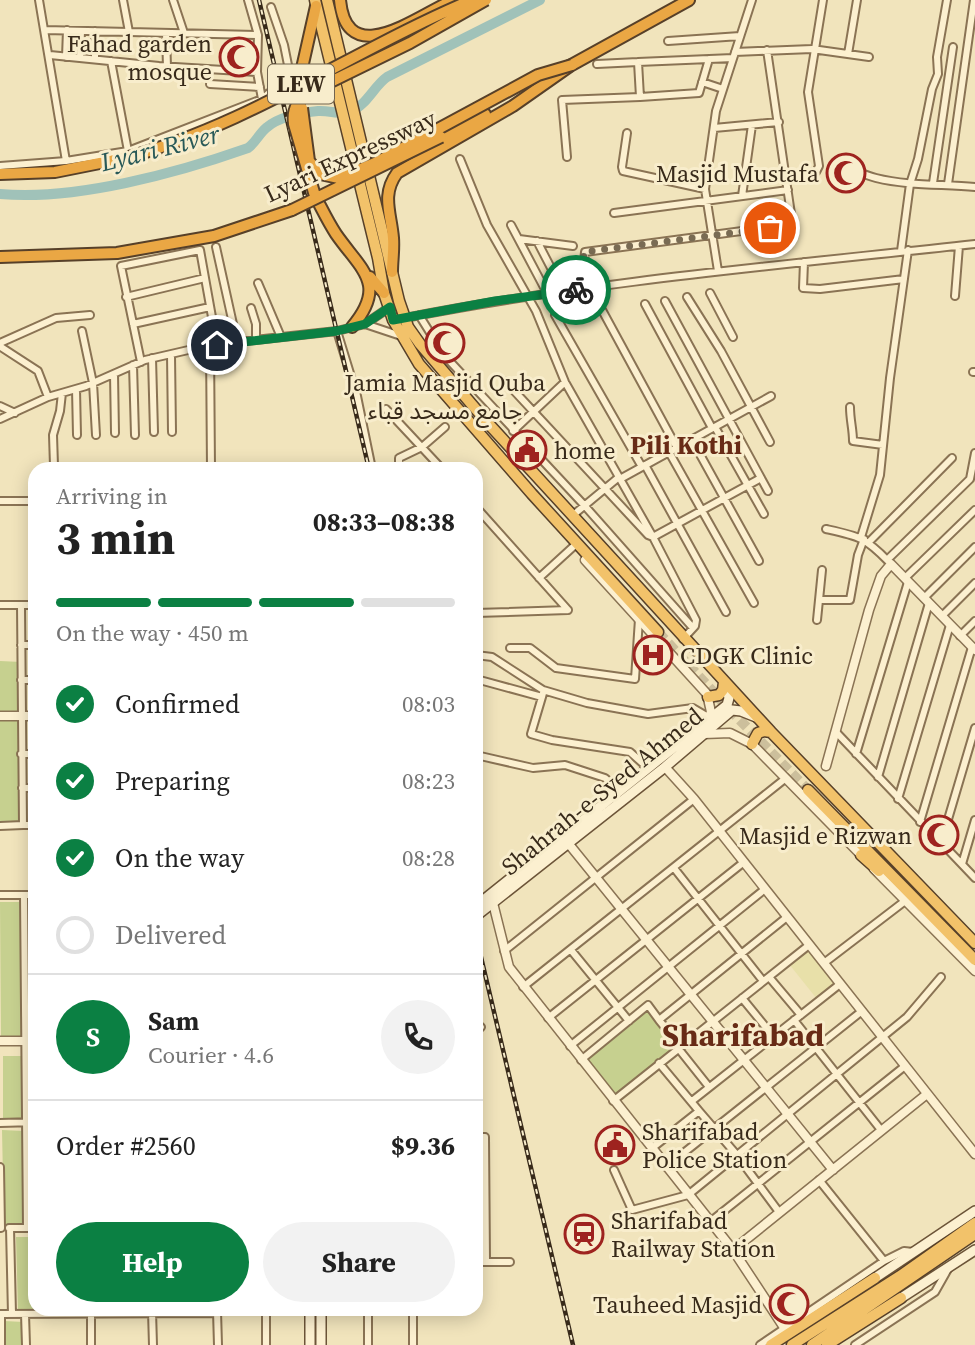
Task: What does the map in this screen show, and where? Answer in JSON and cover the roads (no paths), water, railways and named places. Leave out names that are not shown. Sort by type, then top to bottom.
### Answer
[{"type":"highway","points":[[340,0],[341,12],[350,29],[359,34],[377,37],[454,0]]},
{"type":"highway","name":"LEW","points":[[0,174],[55,172],[125,158],[166,145],[273,99],[472,0]]},
{"type":"highway","name":"LEW","points":[[366,273],[337,234],[315,196],[294,124],[294,113],[300,99],[410,43],[486,0]]},
{"type":"highway","name":"Lyari Expressway","points":[[0,257],[117,253],[214,236],[292,210],[389,164],[689,0]]},
{"type":"highway","points":[[319,2],[346,78],[384,293],[401,336],[419,364],[532,494],[659,632]]},
{"type":"highway","points":[[319,2],[334,83],[405,318],[431,359],[725,684],[975,941]]},
{"type":"highway","name":"LEW","points":[[319,2],[300,77],[309,160],[320,174],[328,178],[339,178],[377,162],[538,75],[572,65]]},
{"type":"highway","name":"LEW","points":[[392,272],[393,238],[387,208],[390,183],[397,173],[513,106],[572,65]]},
{"type":"highway","points":[[366,273],[384,293]]},
{"type":"highway","points":[[352,327],[369,300],[370,286],[366,273]]},
{"type":"highway","points":[[393,320],[405,318]]},
{"type":"highway","points":[[708,697],[719,695],[725,684]]},
{"type":"highway","points":[[752,744],[758,733],[771,732]]},
{"type":"highway","points":[[808,790],[975,960]]},
{"type":"highway","points":[[861,855],[918,902]]},
{"type":"highway","points":[[936,919],[975,970]]},
{"type":"highway","points":[[792,1345],[900,1276],[975,1223]]},
{"type":"highway","points":[[812,1345],[975,1234]]},
{"type":"highway","points":[[771,1345],[875,1278]]},
{"type":"highway","points":[[827,1345],[901,1298]]},
{"type":"main road","name":"Shahrah-e-Syed Ahmed","points":[[483,908],[493,903],[665,767],[727,705],[729,698],[725,684]]},
{"type":"main road","name":"Shahrah-e-Syed Ahmed","points":[[483,906],[648,768],[706,725],[732,710],[756,717]]},
{"type":"main road","points":[[875,1278],[975,1211]]},
{"type":"main road","points":[[901,1298],[975,1251]]},
{"type":"main road","points":[[310,1316],[310,1345]]},
{"type":"main road","points":[[321,1316],[321,1345]]},
{"type":"street","points":[[39,0],[66,161]]},
{"type":"street","points":[[122,0],[130,32]]},
{"type":"street","points":[[173,0],[184,33]]},
{"type":"street","points":[[248,0],[258,35],[257,72],[262,99]]},
{"type":"street","points":[[718,271],[705,189],[713,128],[752,0]]},
{"type":"street","points":[[787,176],[816,172],[819,166],[808,92],[823,0]]},
{"type":"street","points":[[848,54],[856,0]]},
{"type":"street","points":[[820,600],[850,600],[858,555],[865,539],[880,475],[904,279],[910,184],[918,159],[932,89],[938,74],[937,57],[947,0]]},
{"type":"street","points":[[948,184],[974,0]]},
{"type":"street","points":[[0,166],[66,161],[128,151],[262,99],[290,75],[284,45],[271,7]]},
{"type":"street","points":[[45,30],[258,35]]},
{"type":"street","points":[[66,57],[67,30]]},
{"type":"street","points":[[80,58],[81,31]]},
{"type":"street","points":[[95,31],[95,60]]},
{"type":"street","points":[[166,33],[167,67]]},
{"type":"street","points":[[668,41],[740,36]]},
{"type":"street","points":[[933,183],[953,47]]},
{"type":"street","points":[[581,289],[584,252],[786,225],[791,214],[787,176],[767,50]]},
{"type":"street","points":[[597,64],[709,59],[767,50],[815,50],[869,57]]},
{"type":"street","points":[[50,55],[167,67],[257,72]]},
{"type":"street","points":[[566,157],[562,100],[699,93],[709,59]]},
{"type":"street","points":[[111,61],[128,151]]},
{"type":"street","points":[[638,62],[640,97]]},
{"type":"street","points":[[702,82],[723,89]]},
{"type":"street","points":[[210,84],[260,87]]},
{"type":"street","points":[[713,128],[779,122]]},
{"type":"street","points":[[742,196],[752,125]]},
{"type":"street","points":[[626,133],[623,171],[705,189]]},
{"type":"street","points":[[460,159],[487,225],[543,327],[565,382],[653,537],[696,620],[683,639]]},
{"type":"street","points":[[840,165],[876,178],[910,184],[975,187]]},
{"type":"street","points":[[614,214],[788,190]]},
{"type":"street","points":[[512,225],[547,293]]},
{"type":"street","points":[[519,239],[573,246]]},
{"type":"street","points":[[537,242],[563,291]]},
{"type":"street","points":[[405,318],[547,293],[718,271],[975,244]]},
{"type":"street","points":[[955,296],[959,246]]},
{"type":"street","points":[[216,247],[237,342]]},
{"type":"street","points":[[135,435],[137,363],[133,324],[121,266],[200,250],[210,307],[213,345],[211,462]]},
{"type":"street","points":[[804,262],[803,288],[820,289],[904,279]]},
{"type":"street","points":[[126,297],[205,278]]},
{"type":"street","points":[[258,283],[281,337]]},
{"type":"street","points":[[710,293],[733,337]]},
{"type":"street","points":[[687,297],[770,442]]},
{"type":"street","points":[[665,301],[768,491]]},
{"type":"street","points":[[645,304],[764,514]]},
{"type":"street","points":[[133,324],[210,307]]},
{"type":"street","points":[[0,419],[48,397],[93,383],[152,358],[213,345],[337,331],[365,324],[390,307]]},
{"type":"street","points":[[251,308],[256,324],[256,340]]},
{"type":"street","points":[[602,310],[677,448]]},
{"type":"street","points":[[48,397],[38,371],[1,347],[0,342],[56,318],[90,315]]},
{"type":"street","points":[[419,315],[444,355],[584,505],[693,628]]},
{"type":"street","points":[[555,315],[678,524],[726,612]]},
{"type":"street","points":[[365,324],[401,336]]},
{"type":"street","points":[[82,331],[93,383],[96,435]]},
{"type":"street","points":[[337,331],[357,397],[371,462]]},
{"type":"street","points":[[171,355],[172,432]]},
{"type":"street","points":[[152,358],[154,432]]},
{"type":"street","points":[[114,374],[115,433]]},
{"type":"street","points":[[505,381],[603,489],[653,537]]},
{"type":"street","points":[[513,431],[565,382]]},
{"type":"street","points":[[76,389],[77,435]]},
{"type":"street","points":[[54,462],[54,435],[61,411],[62,393]]},
{"type":"street","points":[[572,517],[603,489],[620,478],[771,396]]},
{"type":"street","points":[[0,406],[15,413]]},
{"type":"street","points":[[850,407],[853,441],[883,445]]},
{"type":"street","points":[[386,409],[436,462]]},
{"type":"street","points":[[399,462],[399,458],[422,447],[445,427]]},
{"type":"street","points":[[692,440],[759,561]]},
{"type":"street","points":[[668,452],[754,603]]},
{"type":"street","points":[[826,766],[881,576],[889,562],[970,479],[975,453]]},
{"type":"street","points":[[865,539],[952,458]]},
{"type":"street","points":[[653,537],[761,478]]},
{"type":"street","points":[[532,494],[573,546],[708,697],[711,712],[706,725]]},
{"type":"street","points":[[0,500],[28,501]]},
{"type":"street","points":[[856,754],[907,580],[975,510]]},
{"type":"street","points":[[483,515],[568,610],[483,612]]},
{"type":"street","points":[[826,529],[865,539],[973,649],[920,822]]},
{"type":"street","points":[[539,578],[573,546]]},
{"type":"street","points":[[878,777],[927,601],[975,547]]},
{"type":"street","points":[[817,620],[822,570]]},
{"type":"street","points":[[942,616],[975,583]]},
{"type":"street","points":[[0,605],[28,605]]},
{"type":"street","points":[[21,605],[23,825]]},
{"type":"street","points":[[510,648],[530,648],[556,668],[635,679],[639,619]]},
{"type":"street","points":[[960,636],[975,621]]},
{"type":"street","points":[[898,799],[950,625]]},
{"type":"street","points":[[21,645],[28,645]]},
{"type":"street","points":[[483,656],[492,657],[542,693]]},
{"type":"street","points":[[21,680],[28,680]]},
{"type":"street","points":[[483,680],[648,714],[693,708],[706,725],[752,744],[975,970]]},
{"type":"street","points":[[542,693],[531,734],[552,740],[630,752],[648,768]]},
{"type":"street","points":[[0,716],[28,716]]},
{"type":"street","points":[[941,843],[975,728]]},
{"type":"street","points":[[836,732],[975,878]]},
{"type":"street","points":[[22,754],[28,754]]},
{"type":"street","points":[[483,757],[533,768],[565,765],[605,778],[620,791]]},
{"type":"street","points":[[665,767],[694,799],[975,1154]]},
{"type":"street","points":[[523,987],[786,778]]},
{"type":"street","points":[[22,788],[28,788]]},
{"type":"street","points":[[503,951],[694,799]]},
{"type":"street","points":[[962,864],[975,820]]},
{"type":"street","points":[[0,826],[28,825]]},
{"type":"street","points":[[568,843],[833,1170]]},
{"type":"street","points":[[548,1018],[744,862]]},
{"type":"street","points":[[674,868],[741,953],[801,1015]]},
{"type":"street","points":[[570,1046],[765,889]]},
{"type":"street","points":[[0,895],[28,895]]},
{"type":"street","points":[[24,895],[24,1041],[28,1131]]},
{"type":"street","points":[[824,963],[905,901]]},
{"type":"street","points":[[493,903],[509,967],[733,1250],[785,1329]]},
{"type":"street","points":[[659,1020],[787,917]]},
{"type":"street","points":[[24,932],[28,932]]},
{"type":"street","points":[[613,1101],[809,945]]},
{"type":"street","points":[[571,950],[629,1021]]},
{"type":"street","points":[[614,1170],[632,1210],[688,1195],[883,1038],[912,1012],[941,977]]},
{"type":"street","points":[[692,1101],[840,984]]},
{"type":"street","points":[[742,998],[773,1036]]},
{"type":"street","points":[[582,1060],[648,1006],[709,1087]]},
{"type":"street","points":[[666,1167],[862,1011]]},
{"type":"street","points":[[794,1020],[881,1130]]},
{"type":"street","points":[[0,1041],[28,1041]]},
{"type":"street","points":[[659,1063],[736,1154],[779,1212]]},
{"type":"street","points":[[710,1222],[905,1066]]},
{"type":"street","points":[[733,1250],[927,1094]]},
{"type":"street","points":[[652,1149],[699,1111]]},
{"type":"street","points":[[0,1123],[27,1122]]},
{"type":"street","points":[[483,1137],[486,1262],[510,1262]]},
{"type":"street","points":[[0,1167],[1,1228],[28,1228]]},
{"type":"street","points":[[819,1180],[884,1261]]},
{"type":"street","points":[[10,1228],[12,1314]]},
{"type":"street","points":[[760,1345],[884,1261],[904,1251],[914,1252]]},
{"type":"street","points":[[855,1345],[935,1292],[948,1268]]},
{"type":"street","points":[[1,1345],[0,1314],[26,1314],[26,1345]]},
{"type":"street","points":[[90,1316],[91,1345]]},
{"type":"street","points":[[152,1316],[153,1345]]},
{"type":"street","points":[[217,1316],[218,1345]]},
{"type":"street","points":[[266,1316],[266,1345]]},
{"type":"street","points":[[368,1316],[368,1345]]},
{"type":"street","points":[[412,1316],[413,1345]]},
{"type":"waterway","name":"Lyari River","points":[[0,194],[60,193],[126,183],[190,167],[248,148],[266,128],[284,118],[318,111],[347,112],[356,108],[387,77],[540,0]]},
{"type":"tunnel","points":[[658,632],[808,790]]},
{"type":"railway","points":[[259,0],[367,462]]},
{"type":"railway","points":[[483,966],[573,1345]]},
{"type":"place","name":"Fahad garden mosque","points":[[239,57]]},
{"type":"place","name":"Masjid Mustafa","points":[[846,173]]},
{"type":"place","name":"Jamia Masjid Quba جامع مسجد قباء","points":[[445,343]]},
{"type":"place","name":"home","points":[[527,450]]},
{"type":"place","name":"CDGK Clinic","points":[[653,655]]},
{"type":"place","name":"Masjid e Rizwan","points":[[939,835]]},
{"type":"place","name":"Sharifabad Police Station","points":[[615,1145]]},
{"type":"place","name":"Sharifabad Railway Station","points":[[584,1234]]},
{"type":"place","name":"Tauheed Masjid","points":[[789,1304]]},
{"type":"district","name":"Pili Kothi","points":[[686,445]]},
{"type":"district","name":"Sharifabad","points":[[743,1035]]}]
